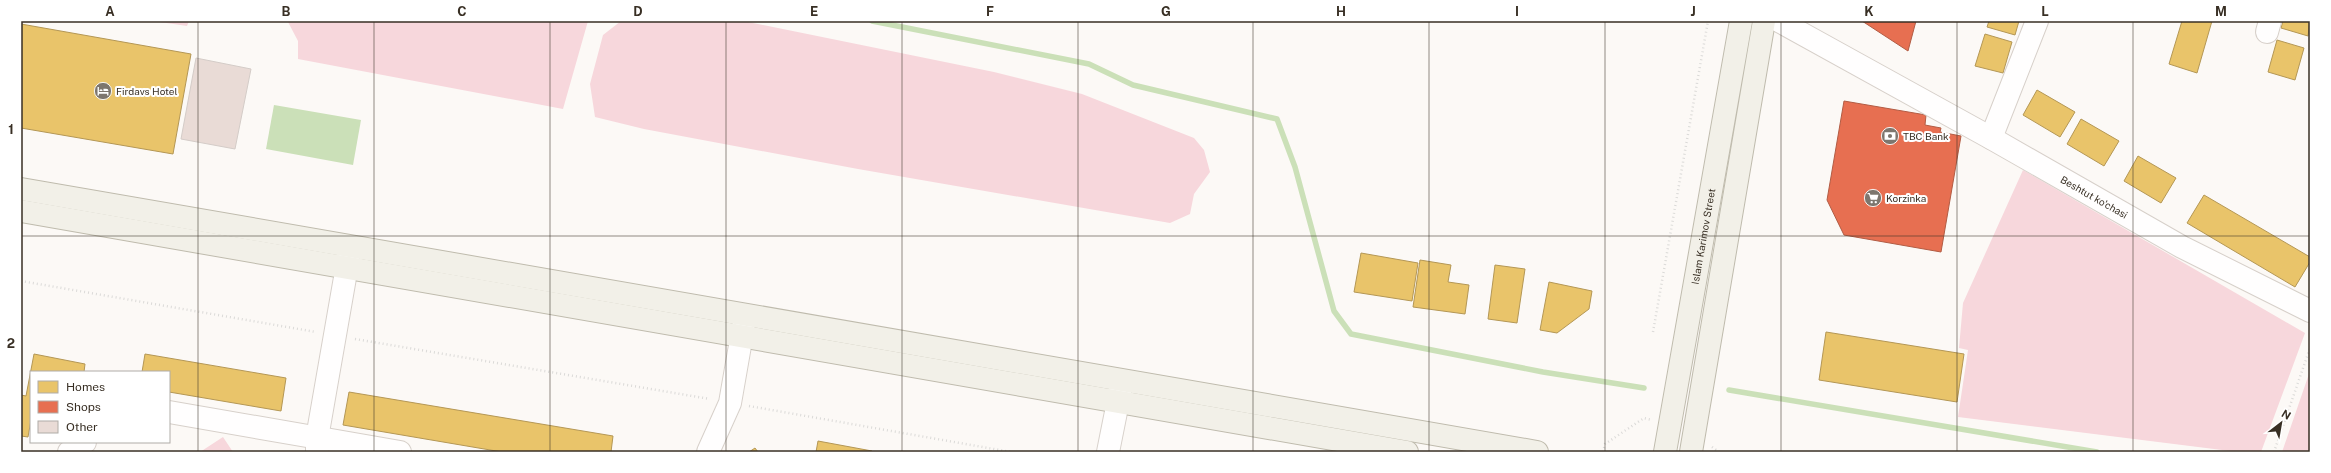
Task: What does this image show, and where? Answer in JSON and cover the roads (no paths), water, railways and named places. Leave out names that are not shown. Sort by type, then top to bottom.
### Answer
[{"type":"main road","name":"Islam Karimov Street","points":[[1665,452],[1741,21]]},
{"type":"main road","points":[[1691,452],[1764,21]]},
{"type":"main road","points":[[21,189],[351,246],[1118,403],[1407,452]]},
{"type":"main road","points":[[21,211],[346,268],[1123,379],[1537,452]]},
{"type":"street","name":"Beshtut ko'chasi","points":[[1779,21],[1991,138],[2182,247],[2310,311]]},
{"type":"street","points":[[1991,138],[2037,21]]},
{"type":"street","points":[[317,445],[334,335],[351,246]]},
{"type":"street","points":[[708,452],[730,403],[744,326]]},
{"type":"street","points":[[1108,452],[1123,379]]},
{"type":"street","points":[[170,412],[317,445],[400,452]]},
{"type":"street","points":[[69,452],[82,443]]},
{"type":"waterway","points":[[872,21],[1089,64],[1133,85],[1277,119],[1295,167],[1334,311],[1351,334],[1543,372],[1644,388]]},
{"type":"waterway","points":[[1729,390],[2097,452]]},
{"type":"place","name":"Firdavs Hotel","points":[[103,91]]},
{"type":"place","name":"TBC Bank","points":[[1890,136]]},
{"type":"place","name":"Korzinka","points":[[1873,198]]}]
